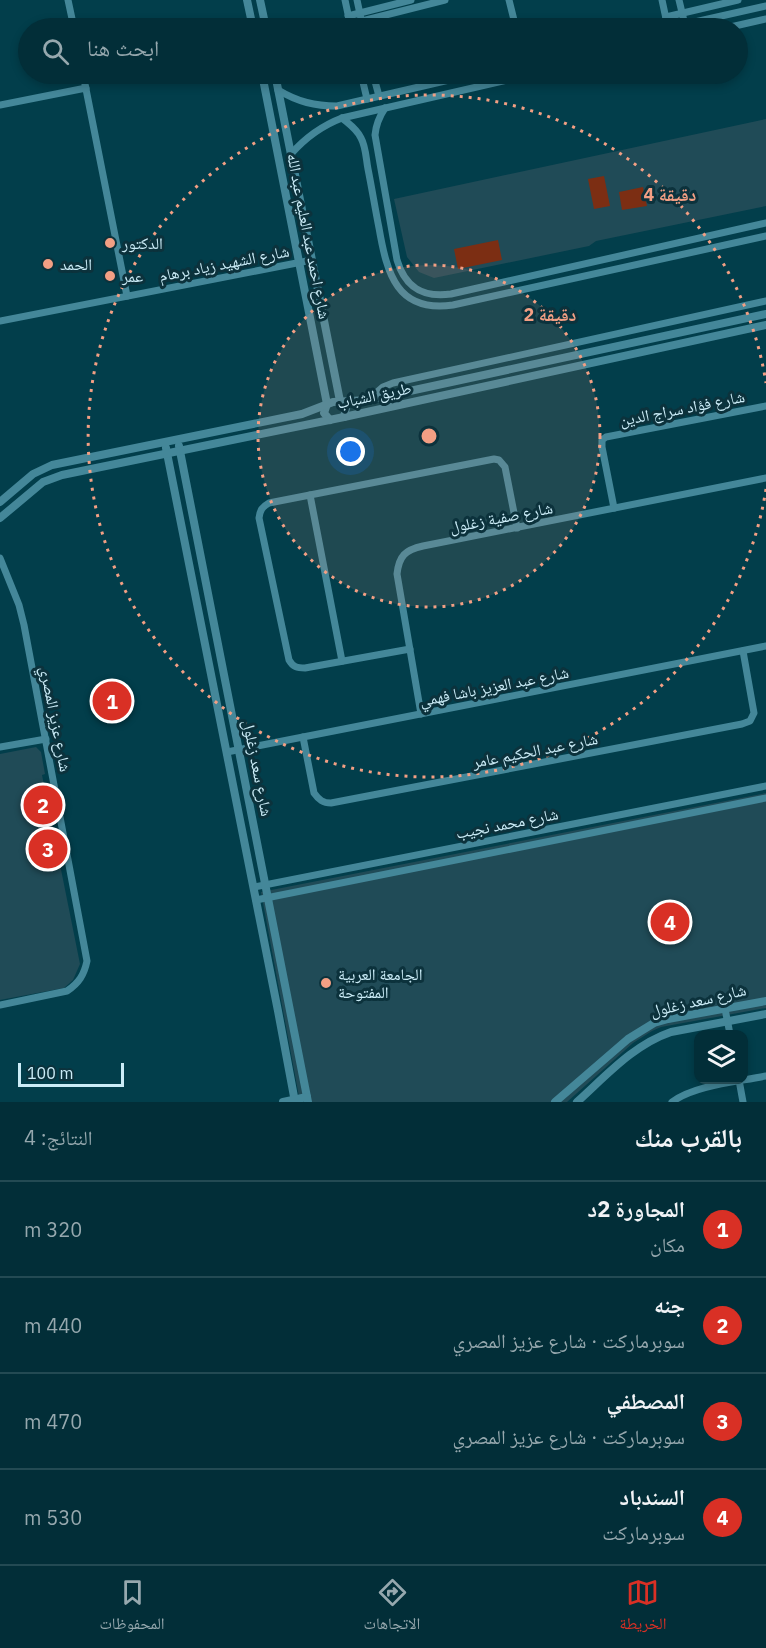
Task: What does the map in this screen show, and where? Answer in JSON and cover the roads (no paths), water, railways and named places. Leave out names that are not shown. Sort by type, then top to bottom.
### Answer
[{"type":"street","points":[[68,0],[72,18]]},
{"type":"street","points":[[247,0],[251,18]]},
{"type":"street","points":[[260,0],[264,18]]},
{"type":"street","points":[[345,0],[348,16],[411,0]]},
{"type":"street","points":[[357,0],[361,18]]},
{"type":"street","points":[[385,18],[445,0]]},
{"type":"street","points":[[509,0],[514,18]]},
{"type":"street","points":[[662,0],[666,17],[738,0]]},
{"type":"street","points":[[679,0],[683,18]]},
{"type":"street","points":[[715,18],[766,6]]},
{"type":"street","points":[[748,23],[766,19]]},
{"type":"street","points":[[85,84],[127,296]]},
{"type":"street","name":"شارع احمد عبد العليم عبد الله","points":[[264,84],[327,404]]},
{"type":"street","name":"شارع احمد عبد العليم عبد الله","points":[[277,84],[340,401]]},
{"type":"street","points":[[363,84],[367,99]]},
{"type":"street","points":[[376,84],[379,96]]},
{"type":"street","points":[[278,90],[299,101],[322,106],[337,106],[429,84]]},
{"type":"street","points":[[437,84],[440,95]]},
{"type":"street","points":[[291,154],[314,132],[342,118],[489,84]]},
{"type":"street","points":[[0,105],[86,88]]},
{"type":"street","points":[[385,108],[379,116],[375,135],[397,260],[400,271],[407,281],[416,289],[427,294],[439,295],[766,223]]},
{"type":"street","points":[[342,118],[357,131],[362,139],[386,263],[391,277],[399,289],[411,299],[424,305],[439,307],[766,236]]},
{"type":"street","points":[[732,231],[734,243]]},
{"type":"street","points":[[673,243],[675,256]]},
{"type":"street","name":"شارع الشهيد زياد برهام","points":[[0,321],[312,260]]},
{"type":"street","points":[[545,271],[548,283]]},
{"type":"street","points":[[368,400],[375,393],[393,383],[766,300]]},
{"type":"street","name":"طريق الشباب","points":[[0,502],[33,474],[52,465],[302,414],[340,401],[368,400],[766,314]]},
{"type":"street","name":"طريق الشباب","points":[[0,518],[35,488],[52,478],[766,325]]},
{"type":"street","points":[[340,401],[346,408],[344,417]]},
{"type":"street","points":[[327,404],[324,412],[330,420]]},
{"type":"street","name":"شارع فؤاد سراج الدين","points":[[614,508],[602,447],[602,440],[606,437],[766,405]]},
{"type":"street","name":"شارع سعد زغلول","points":[[178,439],[308,1100]]},
{"type":"street","name":"شارع سعد زغلول","points":[[165,442],[254,887],[294,1101]]},
{"type":"street","points":[[410,649],[298,668],[292,665],[289,660],[259,518],[263,506],[494,459],[499,460],[505,466],[517,528]]},
{"type":"street","name":"شارع صفية زغلول","points":[[421,714],[397,574],[398,564],[413,548],[766,478]]},
{"type":"street","points":[[310,495],[342,661]]},
{"type":"street","name":"شارع عزيز المصري","points":[[0,558],[21,614],[87,961],[85,973],[75,986],[67,991],[0,1005]]},
{"type":"street","name":"شارع عبد العزيز باشا فهمي","points":[[227,752],[766,646]]},
{"type":"street","name":"شارع عبد الحكيم عامر","points":[[303,737],[314,793],[324,803],[331,803],[746,723],[754,713],[743,651]]},
{"type":"street","points":[[0,747],[46,739]]},
{"type":"street","name":"شارع محمد نجيب","points":[[254,887],[766,786]]},
{"type":"street","name":"شارع محمد نجيب","points":[[256,900],[766,798]]},
{"type":"street","points":[[439,850],[442,862]]},
{"type":"street","name":"شارع سعد زغلول","points":[[555,1102],[640,1030],[668,1019],[766,1001]]},
{"type":"street","points":[[725,1009],[729,1030]]},
{"type":"street","name":"شارع سعد زغلول","points":[[577,1102],[637,1048],[648,1041],[671,1032],[766,1014]]},
{"type":"street","points":[[748,1079],[766,1076]]},
{"type":"street","points":[[676,1101],[698,1090],[725,1084]]},
{"type":"street","points":[[740,1084],[743,1102]]},
{"type":"street","points":[[283,1102],[308,1100]]},
{"type":"place","name":"الدكتور","points":[[110,243]]},
{"type":"place","name":"الحمد","points":[[48,264]]},
{"type":"place","name":"عمر","points":[[110,276]]},
{"type":"place","name":"المجاورة 2د","points":[[112,701]]},
{"type":"place","name":"جنه","points":[[43,805]]},
{"type":"place","name":"المصطفي","points":[[48,849]]},
{"type":"place","name":"السندباد","points":[[670,922]]},
{"type":"place","name":"الجامعة العربية المفتوحة","points":[[326,983]]}]
